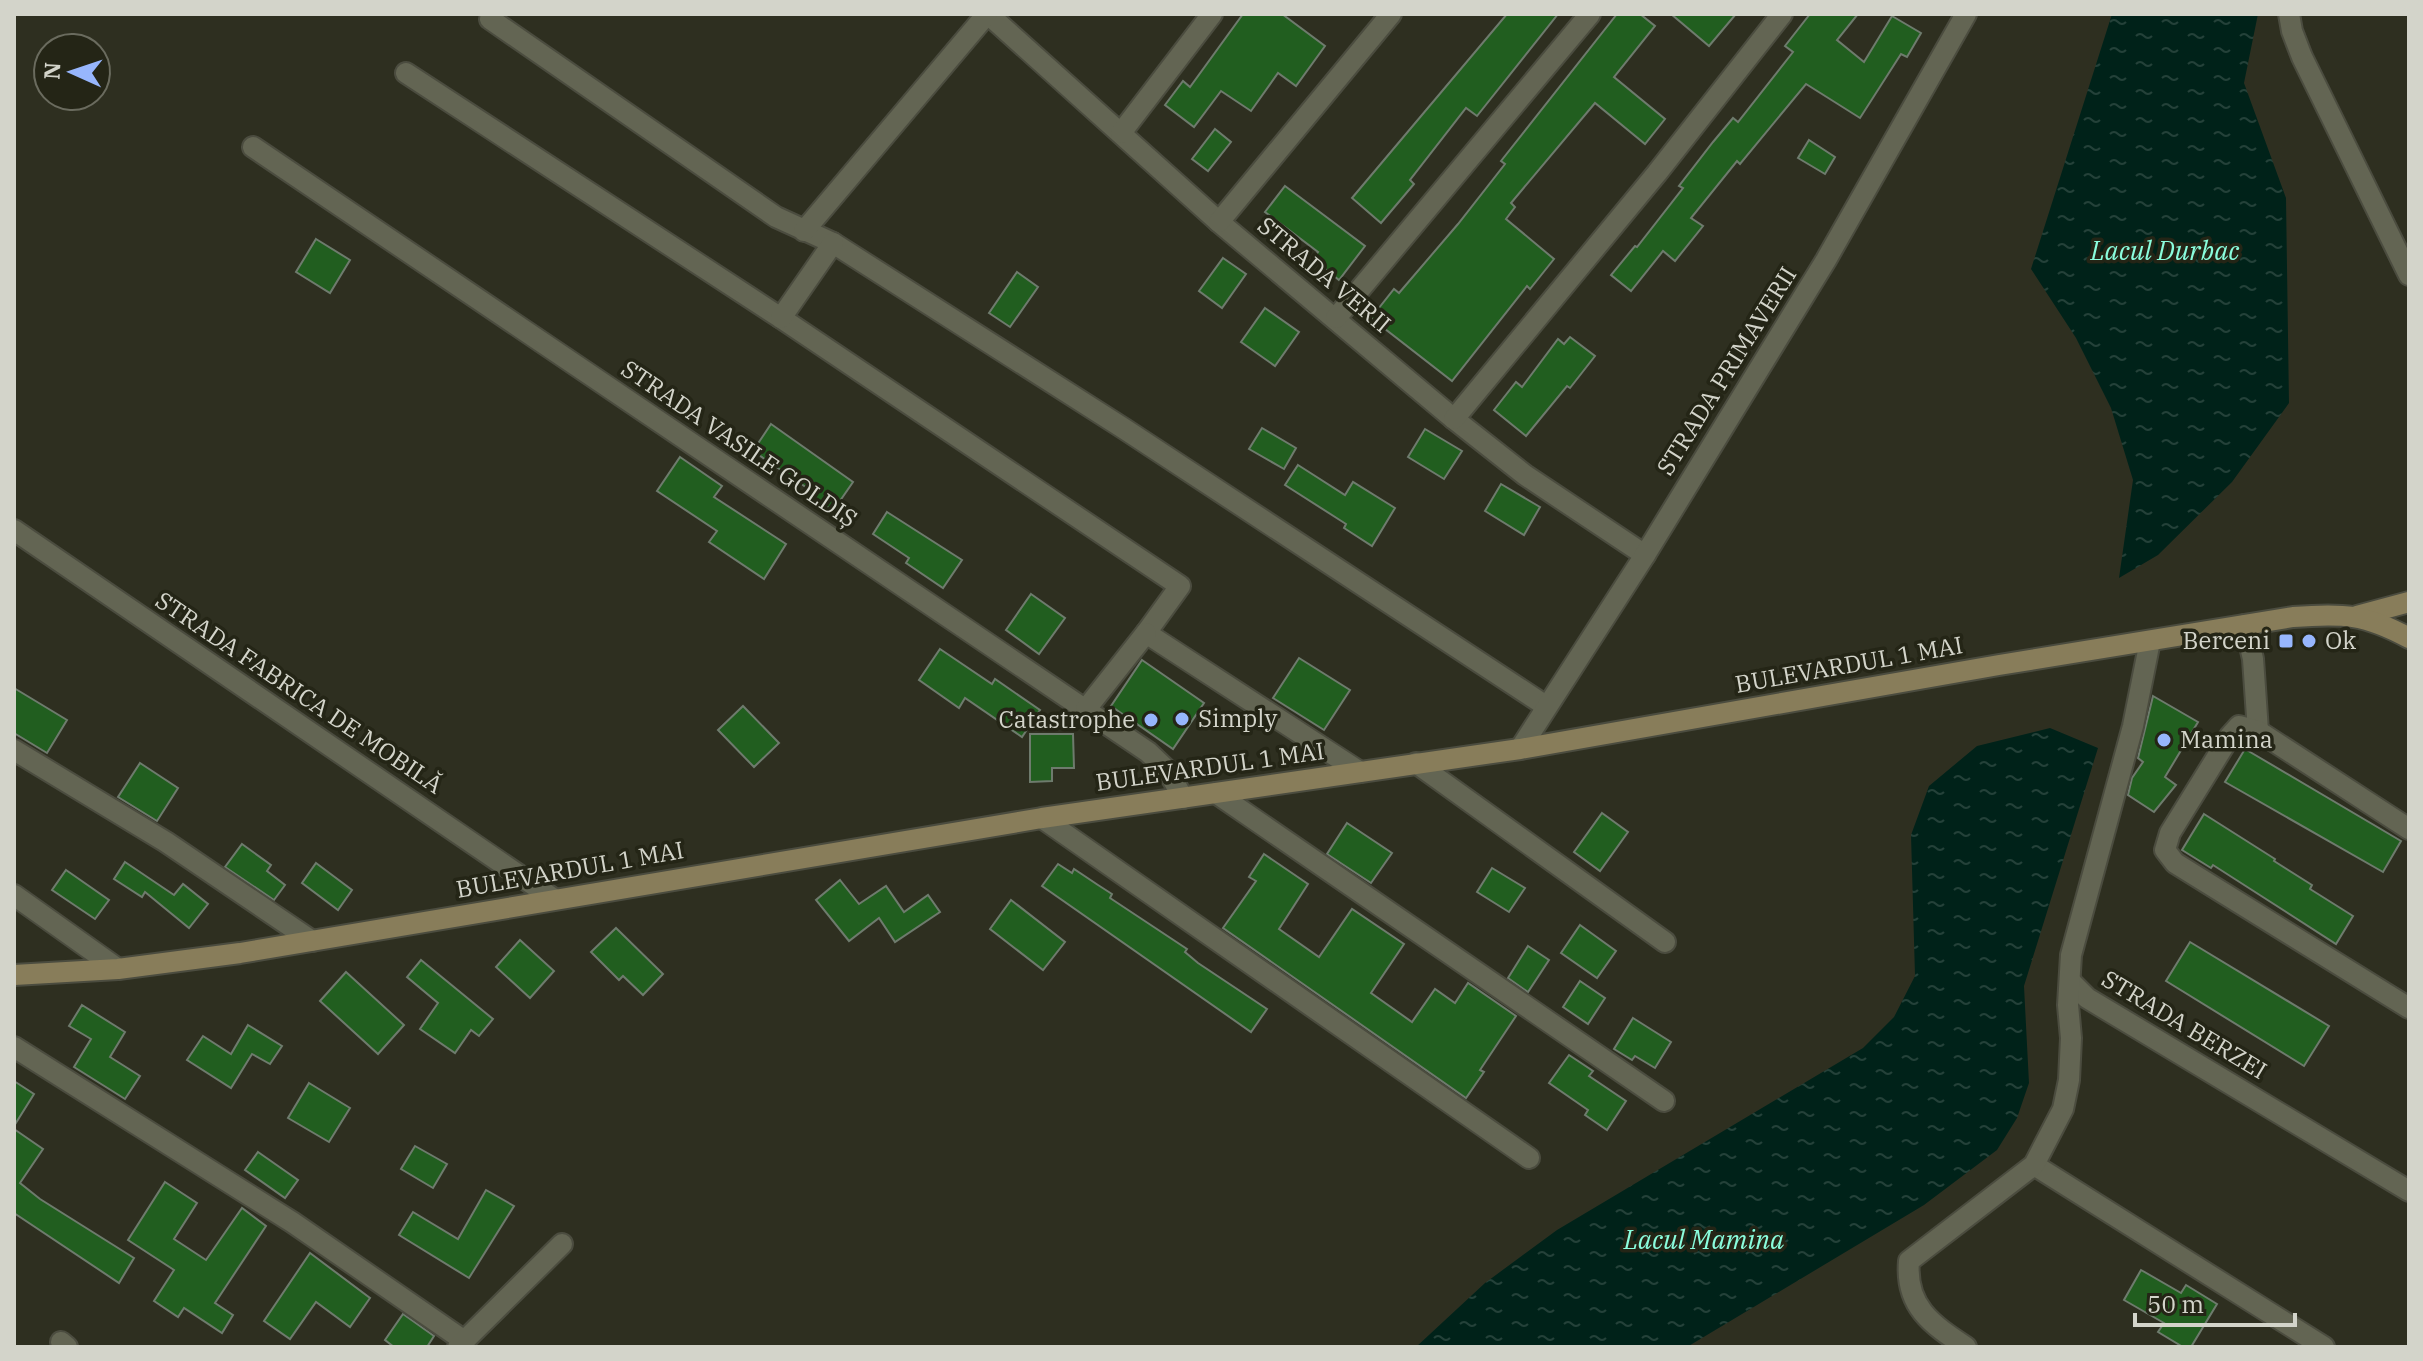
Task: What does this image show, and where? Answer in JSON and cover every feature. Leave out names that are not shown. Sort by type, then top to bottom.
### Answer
[{"type":"main road","points":[[2357,616],[2409,602]]},
{"type":"main road","name":"BULEVARDUL 1 MAI","points":[[14,975],[173,964],[1042,818],[1520,749],[1999,665],[2306,616],[2357,616],[2409,638]]},
{"type":"street","name":"STRADA VERII","points":[[988,14],[1219,222],[1454,419],[1525,475],[1645,555]]},
{"type":"street","points":[[804,231],[988,14]]},
{"type":"street","points":[[1121,133],[1212,14]]},
{"type":"street","points":[[1219,222],[1391,14]]},
{"type":"street","points":[[1336,318],[1590,14]]},
{"type":"street","points":[[1454,419],[1657,173],[1782,14]]},
{"type":"street","name":"STRADA PRIMAVERII","points":[[1520,749],[1645,555],[1826,260],[1966,14]]},
{"type":"street","points":[[2289,14],[2302,57],[2409,275]]},
{"type":"street","points":[[490,19],[776,217],[833,243],[1123,428],[1546,706]]},
{"type":"street","points":[[406,73],[781,318],[1180,586],[1086,709]]},
{"type":"street","name":"STRADA VASILE GOLDIȘ","points":[[253,147],[1148,752],[1168,771],[1183,798]]},
{"type":"street","points":[[781,318],[833,243]]},
{"type":"street","name":"STRADA FABRICA DE MOBILĂ","points":[[14,530],[554,899]]},
{"type":"street","points":[[2245,625],[2253,659],[2258,731]]},
{"type":"street","points":[[1146,633],[1360,772]]},
{"type":"street","name":"STRADA BERZEI","points":[[2150,641],[2133,726],[2071,955],[2070,981],[2087,998],[2409,1191]]},
{"type":"street","points":[[2409,829],[2258,731],[2239,726],[2170,833],[2165,850],[2175,863],[2409,1008]]},
{"type":"street","points":[[14,750],[166,842],[312,941]]},
{"type":"street","points":[[1416,763],[1665,942]]},
{"type":"street","points":[[1216,793],[1664,1101]]},
{"type":"street","points":[[1042,818],[1529,1158]]},
{"type":"street","points":[[14,895],[118,969]]},
{"type":"street","points":[[1966,1347],[1941,1331],[1913,1299],[1908,1278],[1909,1261],[2034,1165],[2063,1109],[2069,1080],[2070,981]]},
{"type":"street","points":[[14,1047],[292,1222],[461,1344],[562,1244]]},
{"type":"street","points":[[2034,1165],[2324,1347]]},
{"type":"water","name":"Lacul Durbac","points":[[2112,14],[2258,14],[2244,83],[2286,198],[2289,403],[2232,482],[2158,555],[2119,578],[2133,480],[2111,408],[2076,338],[2031,269]]},
{"type":"water","name":"Lacul Mamina","points":[[2050,728],[2098,748],[2024,986],[2029,1083],[2017,1118],[1997,1150],[1924,1205],[1687,1347],[1416,1347],[1485,1283],[1557,1230],[1863,1048],[1894,1017],[1915,976],[1911,835],[1929,786],[1977,746]]},
{"type":"building","points":[[1243,14],[1282,14],[1325,46],[1296,86],[1278,73],[1251,111],[1221,91],[1194,127],[1165,105],[1183,81],[1190,87]]},
{"type":"building","points":[[1507,14],[1558,14],[1477,116],[1466,108],[1410,180],[1414,184],[1381,223],[1352,198]]},
{"type":"building","points":[[1617,14],[1640,14],[1655,26],[1614,77],[1665,119],[1645,144],[1595,103],[1511,203],[1515,207],[1506,219],[1554,259],[1530,289],[1527,286],[1452,381],[1371,318],[1394,289],[1399,293],[1458,224],[1505,164],[1501,161]]},
{"type":"building","points":[[1671,14],[1736,14],[1709,46]]},
{"type":"building","points":[[1810,14],[1858,14],[1837,40],[1864,62],[1892,16],[1921,33],[1907,57],[1901,54],[1860,118],[1806,84],[1691,218],[1703,226],[1675,261],[1663,251],[1631,291],[1611,275],[1683,188],[1679,186],[1713,142],[1733,118],[1738,122],[1793,52],[1785,46]]},
{"type":"building","points":[[1215,129],[1231,142],[1208,171],[1192,159]]},
{"type":"building","points":[[1809,140],[1835,157],[1825,174],[1798,158]]},
{"type":"building","points":[[1285,186],[1365,246],[1339,280],[1313,259],[1318,252],[1265,212]]},
{"type":"building","points":[[316,239],[350,260],[330,293],[296,272]]},
{"type":"building","points":[[1223,258],[1246,274],[1222,308],[1199,291]]},
{"type":"building","points":[[1017,272],[1038,287],[1010,327],[989,313]]},
{"type":"building","points":[[1265,308],[1299,332],[1275,366],[1241,342]]},
{"type":"building","points":[[1570,337],[1595,356],[1526,436],[1494,410],[1516,382],[1522,387],[1558,339],[1564,344]]},
{"type":"building","points":[[771,424],[853,482],[833,511],[808,493],[810,490],[753,451]]},
{"type":"building","points":[[1262,428],[1296,448],[1284,469],[1249,449]]},
{"type":"building","points":[[1425,429],[1462,451],[1444,479],[1408,457]]},
{"type":"building","points":[[680,457],[722,486],[714,497],[786,544],[764,579],[709,542],[717,531],[657,491]]},
{"type":"building","points":[[1298,465],[1345,495],[1353,482],[1395,508],[1372,546],[1344,528],[1346,524],[1285,485]]},
{"type":"building","points":[[1501,484],[1540,507],[1524,535],[1485,511]]},
{"type":"building","points":[[887,512],[962,560],[943,588],[906,563],[909,558],[873,534]]},
{"type":"building","points":[[1031,594],[1065,618],[1039,654],[1006,630]]},
{"type":"building","points":[[940,649],[992,684],[995,679],[1040,710],[1022,737],[965,698],[959,708],[919,680]]},
{"type":"building","points":[[1299,658],[1350,690],[1324,730],[1273,698]]},
{"type":"building","points":[[1142,660],[1204,703],[1173,749],[1111,706]]},
{"type":"building","points":[[14,688],[67,720],[47,753],[14,733]]},
{"type":"building","name":"Mamina","points":[[2153,696],[2198,722],[2165,777],[2176,785],[2154,812],[2128,795],[2132,778],[2143,762],[2138,758]]},
{"type":"building","points":[[743,706],[779,743],[754,767],[718,730]]},
{"type":"building","points":[[1030,734],[1073,734],[1074,768],[1052,768],[1052,781],[1030,782]]},
{"type":"building","points":[[2245,749],[2401,841],[2383,872],[2225,782]]},
{"type":"building","points":[[140,763],[178,788],[157,821],[118,797]]},
{"type":"building","points":[[1602,813],[1628,832],[1600,871],[1574,852]]},
{"type":"building","points":[[2204,814],[2275,859],[2312,885],[2310,889],[2353,916],[2336,944],[2213,865],[2211,868],[2182,850]]},
{"type":"building","points":[[1347,823],[1392,853],[1371,883],[1327,854]]},
{"type":"building","points":[[242,844],[271,865],[267,871],[285,885],[274,900],[225,867]]},
{"type":"building","points":[[1264,854],[1308,884],[1279,929],[1319,957],[1352,909],[1404,944],[1371,993],[1412,1022],[1435,989],[1455,1003],[1468,983],[1516,1016],[1480,1070],[1484,1072],[1466,1098],[1223,928],[1256,881],[1249,877]]},
{"type":"building","points":[[125,862],[174,895],[183,884],[208,904],[189,928],[145,892],[142,897],[114,879]]},
{"type":"building","points":[[316,863],[352,890],[338,910],[302,883]]},
{"type":"building","points":[[1058,864],[1072,873],[1074,869],[1112,894],[1110,898],[1187,949],[1185,952],[1198,963],[1267,1009],[1251,1032],[1042,886]]},
{"type":"building","points":[[1492,868],[1525,888],[1509,912],[1477,892]]},
{"type":"building","points":[[66,870],[109,900],[95,919],[52,890]]},
{"type":"building","points":[[840,880],[859,904],[886,886],[904,912],[928,895],[940,912],[895,942],[879,918],[849,941],[816,900]]},
{"type":"building","points":[[1011,900],[1065,942],[1043,970],[990,929]]},
{"type":"building","points":[[1580,925],[1616,951],[1597,978],[1561,953]]},
{"type":"building","points":[[616,928],[663,974],[643,995],[623,976],[619,980],[591,952]]},
{"type":"building","points":[[520,940],[554,971],[530,998],[496,967]]},
{"type":"building","points":[[2190,942],[2329,1026],[2304,1066],[2166,981]]},
{"type":"building","points":[[1528,946],[1549,960],[1528,992],[1508,978]]},
{"type":"building","points":[[421,960],[493,1019],[479,1036],[471,1030],[455,1053],[420,1029],[438,1003],[407,977]]},
{"type":"building","points":[[346,972],[404,1025],[378,1054],[320,1001]]},
{"type":"building","points":[[1580,981],[1605,998],[1588,1024],[1563,1007]]},
{"type":"building","points":[[82,1005],[125,1032],[110,1057],[140,1076],[125,1099],[74,1067],[91,1039],[69,1026]]},
{"type":"building","points":[[1633,1018],[1671,1042],[1655,1068],[1635,1056],[1632,1060],[1614,1049]]},
{"type":"building","points":[[248,1025],[282,1046],[270,1064],[252,1054],[231,1088],[187,1060],[203,1036],[231,1054]]},
{"type":"building","points":[[1569,1055],[1593,1071],[1589,1076],[1626,1101],[1607,1130],[1585,1115],[1588,1110],[1549,1083]]},
{"type":"building","points":[[14,1081],[34,1094],[14,1126]]},
{"type":"building","points":[[309,1083],[350,1108],[329,1142],[288,1118]]},
{"type":"building","points":[[14,1129],[43,1149],[20,1183],[134,1258],[119,1283],[14,1213]]},
{"type":"building","points":[[415,1146],[447,1164],[433,1188],[401,1169]]},
{"type":"building","points":[[258,1152],[298,1180],[285,1198],[245,1170]]},
{"type":"building","points":[[165,1182],[197,1203],[174,1239],[206,1260],[242,1208],[266,1226],[215,1303],[233,1315],[222,1333],[184,1308],[178,1317],[154,1301],[174,1270],[128,1240]]},
{"type":"building","points":[[486,1190],[514,1206],[469,1278],[399,1235],[413,1212],[458,1239]]},
{"type":"building","points":[[310,1253],[370,1298],[350,1327],[316,1302],[290,1339],[264,1321]]},
{"type":"building","points":[[2141,1270],[2181,1293],[2186,1285],[2217,1304],[2191,1347],[2183,1347],[2158,1332],[2164,1323],[2124,1300]]},
{"type":"building","points":[[403,1314],[434,1336],[427,1347],[394,1347],[385,1340]]},
{"type":"place","name":"Berceni","points":[[2286,641]]},
{"type":"place","name":"Ok","points":[[2309,641]]},
{"type":"place","name":"Simply","points":[[1182,719]]},
{"type":"place","name":"Catastrophe","points":[[1151,720]]},
{"type":"place","name":"Mamina","points":[[2164,740]]}]
